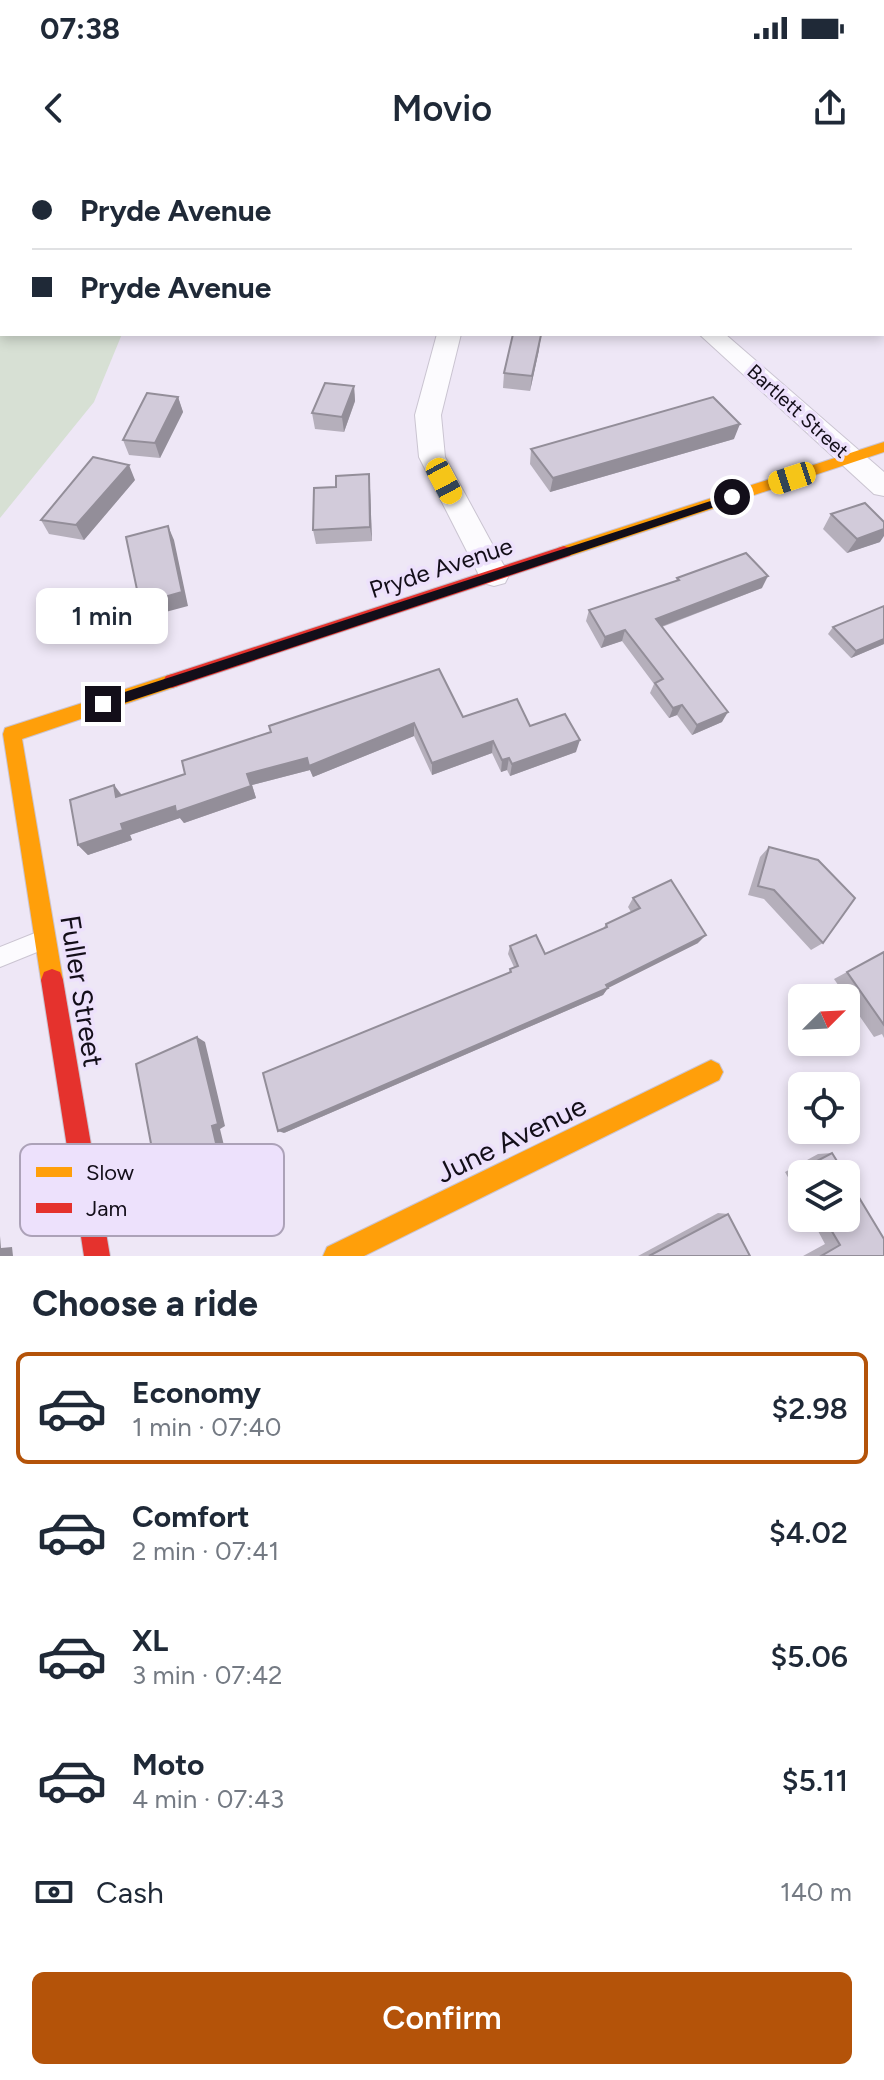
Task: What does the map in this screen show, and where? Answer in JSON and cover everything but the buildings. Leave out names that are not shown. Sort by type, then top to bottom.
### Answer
[{"type":"street","points":[[448,336],[428,415],[432,457],[494,575]]},
{"type":"street","name":"Bartlett Street","points":[[713,336],[884,487]]},
{"type":"street","name":"Pryde Avenue","points":[[12,734],[884,447]]},
{"type":"street","name":"Fuller Street","points":[[12,734],[79,1144]]},
{"type":"street","name":"June Avenue","points":[[336,1256],[711,1072]]},
{"type":"street","name":"Fuller Street","points":[[94,1236],[97,1256]]},
{"type":"lane","points":[[0,957],[45,939]]},
{"type":"shaded area","points":[[0,336],[121,336],[94,402],[0,518]]},
{"type":"traffic: slow","points":[[564,552],[884,447]]},
{"type":"traffic: slow","points":[[52,980],[12,734],[172,681]]},
{"type":"traffic: slow","points":[[336,1256],[711,1072]]},
{"type":"traffic: jam","points":[[172,681],[564,552]]},
{"type":"traffic: jam","points":[[52,980],[79,1144]]},
{"type":"traffic: jam","points":[[94,1236],[97,1256]]},
{"type":"route","points":[[103,704],[732,497]]}]
